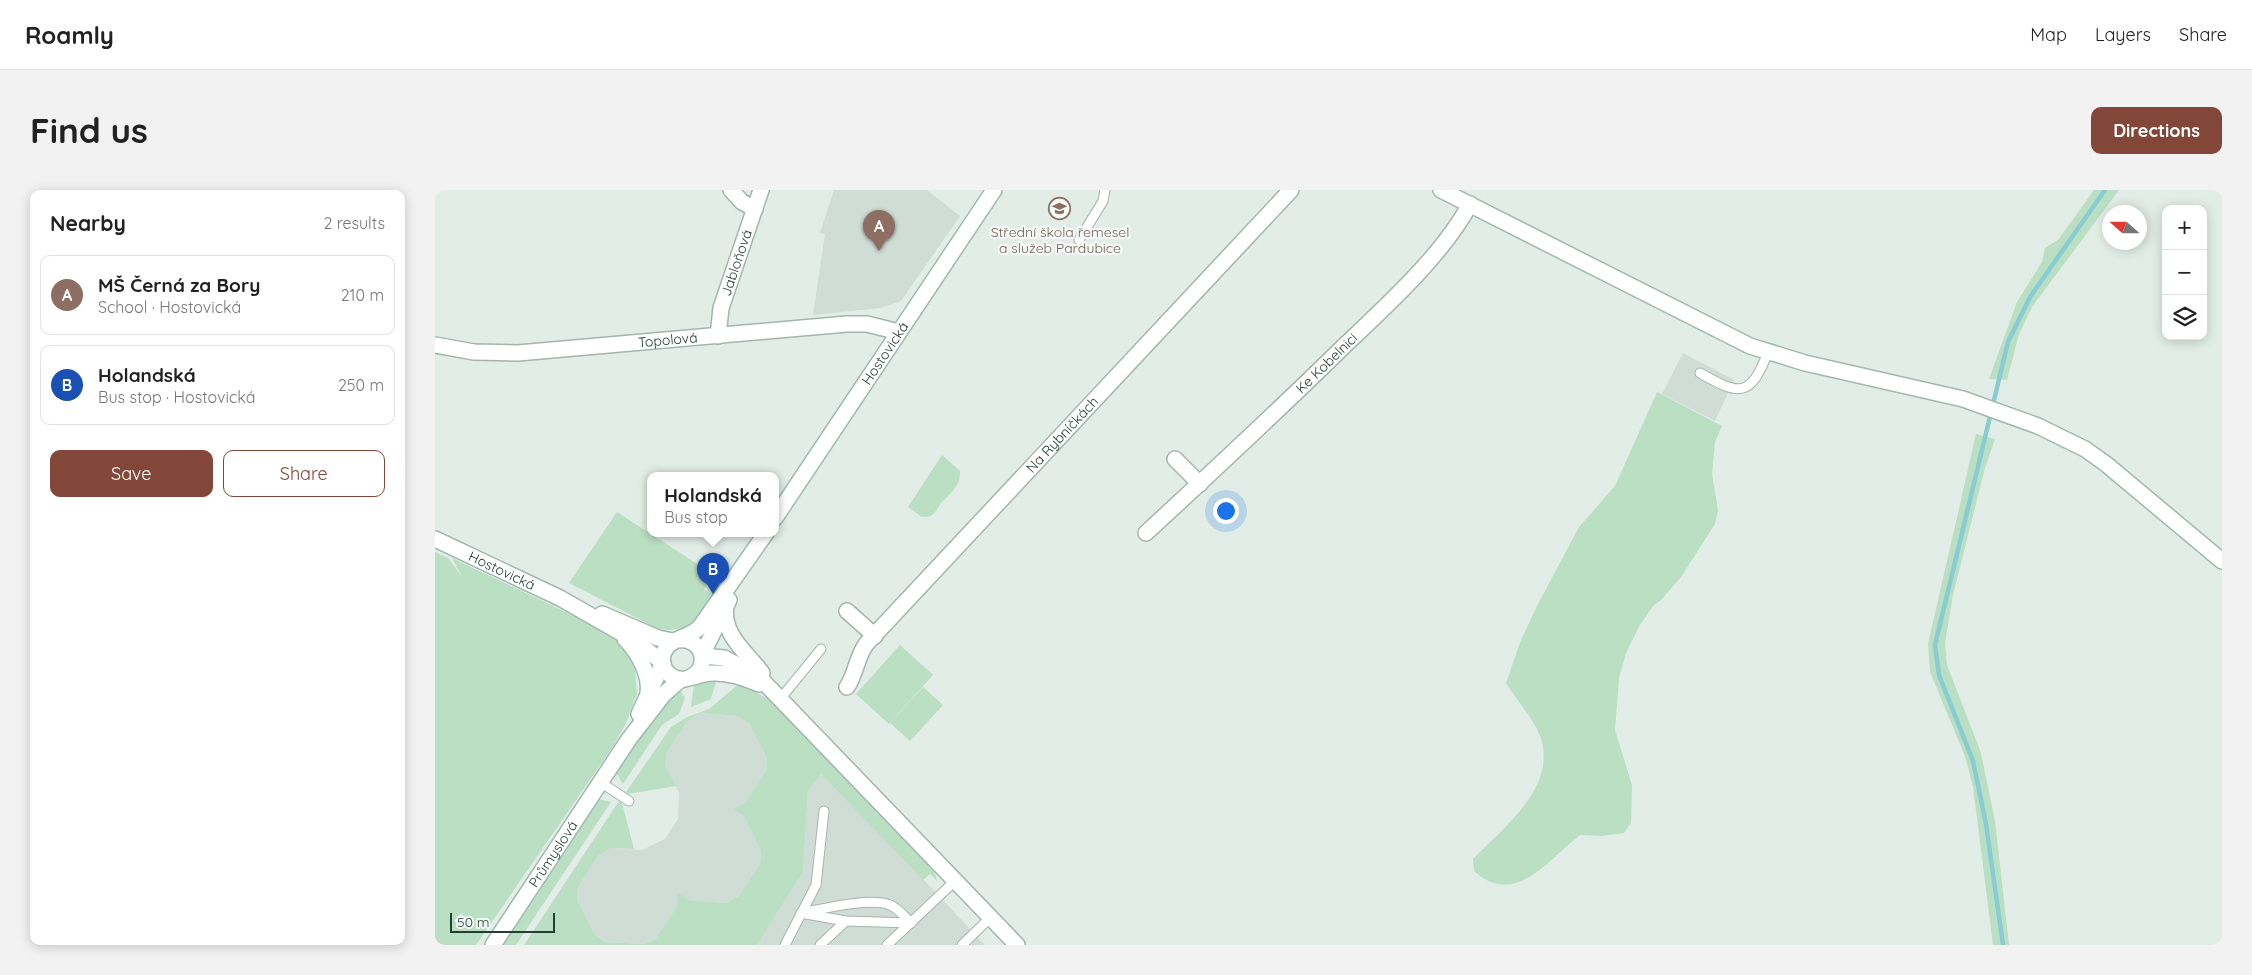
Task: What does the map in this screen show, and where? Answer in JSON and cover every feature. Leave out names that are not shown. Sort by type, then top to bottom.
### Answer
[{"type":"street","points":[[731,190],[742,202],[755,209]]},
{"type":"street","name":"Jabloňová","points":[[718,336],[721,308],[761,190]]},
{"type":"street","name":"Hostovická","points":[[779,512],[993,190]]},
{"type":"street","name":"Na Rybníčkách","points":[[847,688],[856,672],[864,646],[1291,190]]},
{"type":"street","points":[[1441,190],[1728,336],[1768,352],[1982,405],[2001,411],[2064,438],[2107,464],[2222,561]]},
{"type":"street","name":"Ke Kobelnici","points":[[1147,533],[1393,299],[1445,241],[1470,204]]},
{"type":"street","name":"Topolová","points":[[435,345],[474,352],[518,354],[847,324],[867,324],[899,332]]},
{"type":"street","points":[[1175,459],[1200,484]]},
{"type":"street","points":[[663,664],[665,648],[676,640],[692,634],[700,627],[763,537]]},
{"type":"street","points":[[687,678],[701,669],[702,655],[727,604],[764,537]]},
{"type":"street","name":"Hostovická","points":[[439,540],[560,598],[643,646],[663,664],[669,674],[687,678]]},
{"type":"street","name":"Hostovická","points":[[560,598],[623,622],[658,638],[687,640],[695,643],[702,655]]},
{"type":"street","points":[[727,604],[725,619],[729,632],[781,698]]},
{"type":"street","points":[[847,611],[875,636]]},
{"type":"street","points":[[612,628],[625,639],[639,658],[648,680],[647,699]]},
{"type":"street","points":[[702,655],[724,658],[748,669],[781,698],[1017,945]]},
{"type":"street","name":"Průmyslová","points":[[612,764],[647,699],[663,664]]},
{"type":"street","points":[[687,678],[712,673],[733,674],[762,685],[781,698]]},
{"type":"street","name":"Průmyslová","points":[[493,945],[612,764],[669,688],[687,678]]},
{"type":"lane","points":[[1079,240],[1103,201],[1105,190]]},
{"type":"lane","points":[[1700,373],[1730,389],[1743,388],[1749,386],[1759,374],[1768,352]]},
{"type":"lane","points":[[781,698],[821,649]]},
{"type":"lane","points":[[600,782],[629,801]]},
{"type":"lane","points":[[785,945],[813,894],[818,876],[824,811]]},
{"type":"lane","points":[[887,945],[956,880]]},
{"type":"lane","points":[[801,913],[848,904],[883,903],[893,906],[911,923]]},
{"type":"lane","points":[[801,913],[846,921],[911,923]]},
{"type":"lane","points":[[962,945],[991,917]]},
{"type":"lane","points":[[820,945],[846,921]]},
{"type":"shaded area","points":[[834,190],[927,190],[960,216],[901,301],[880,308],[813,315],[825,234],[820,233]]},
{"type":"shaded area","points":[[1683,353],[1734,380],[1715,421],[1662,394]]},
{"type":"shaded area","points":[[700,713],[738,716],[749,723],[767,758],[766,771],[745,803],[744,816],[761,851],[760,864],[739,896],[727,903],[689,900],[677,906],[656,938],[644,944],[606,942],[595,935],[577,900],[578,887],[599,855],[611,848],[642,850],[665,839],[678,819],[679,793],[665,765],[667,752],[688,720]]},
{"type":"shaded area","points":[[821,774],[985,945],[757,945],[803,872],[808,791]]},
{"type":"green space","points":[[2094,190],[2119,190],[2108,205],[2102,205],[2102,213],[2032,307],[2019,334],[2007,380],[1989,379],[2017,302],[2042,262],[2045,248],[2058,240]]},
{"type":"green space","points":[[1657,392],[1722,426],[1715,442],[1712,474],[1718,510],[1715,524],[1681,577],[1661,600],[1653,606],[1640,625],[1626,653],[1619,678],[1615,730],[1632,785],[1631,823],[1624,833],[1602,836],[1580,835],[1543,867],[1517,882],[1503,884],[1489,881],[1474,871],[1473,859],[1523,807],[1533,792],[1544,760],[1542,742],[1536,727],[1506,683],[1521,640],[1538,604],[1579,527],[1615,486]]},
{"type":"green space","points":[[1976,434],[1995,439],[1985,468],[1953,595],[1945,643],[1947,665],[1981,753],[1995,821],[2009,945],[1993,945],[1973,787],[1965,756],[1930,672],[1928,644]]},
{"type":"green space","points":[[942,455],[960,471],[959,480],[955,488],[935,512],[930,516],[922,517],[908,507]]},
{"type":"green space","points":[[617,512],[647,531],[647,537],[655,537],[714,575],[704,589],[713,596],[702,612],[685,627],[669,630],[658,629],[569,583]]},
{"type":"green space","points":[[435,552],[448,558],[462,577],[452,558],[610,633],[626,649],[635,670],[637,694],[626,723],[614,745],[476,945],[435,945]]},
{"type":"green space","points":[[900,645],[933,675],[889,724],[856,694]]},
{"type":"green space","points":[[717,678],[711,699],[691,707],[694,684]]},
{"type":"green space","points":[[740,683],[775,703],[935,873],[937,881],[930,874],[923,880],[821,774],[808,791],[803,872],[757,945],[524,945],[619,801],[622,803],[634,849],[611,848],[599,855],[578,887],[577,900],[595,935],[606,942],[644,944],[656,938],[677,906],[678,893],[689,900],[727,903],[739,896],[760,864],[761,851],[744,816],[733,809],[745,803],[766,771],[767,758],[749,723],[738,716],[700,713],[688,720],[667,752],[665,765],[676,786],[628,794],[626,792],[671,727],[687,717],[709,709]]},
{"type":"green space","points":[[923,687],[943,705],[910,741],[890,723]]},
{"type":"green space","points":[[679,689],[685,698],[679,714],[662,725],[623,784],[616,773],[665,701]]},
{"type":"green space","points":[[598,799],[611,802],[516,945],[502,945]]},
{"type":"waterway","points":[[2003,945],[1986,824],[1973,761],[1939,675],[1935,645],[2008,342],[2030,297],[2105,190]]},
{"type":"place","name":"Střední škola řemesel a služeb Pardubice","points":[[1060,209]]},
{"type":"place","name":"MŠ Černá za Bory","points":[[879,251]]},
{"type":"place","name":"Holandská","points":[[713,594]]}]
